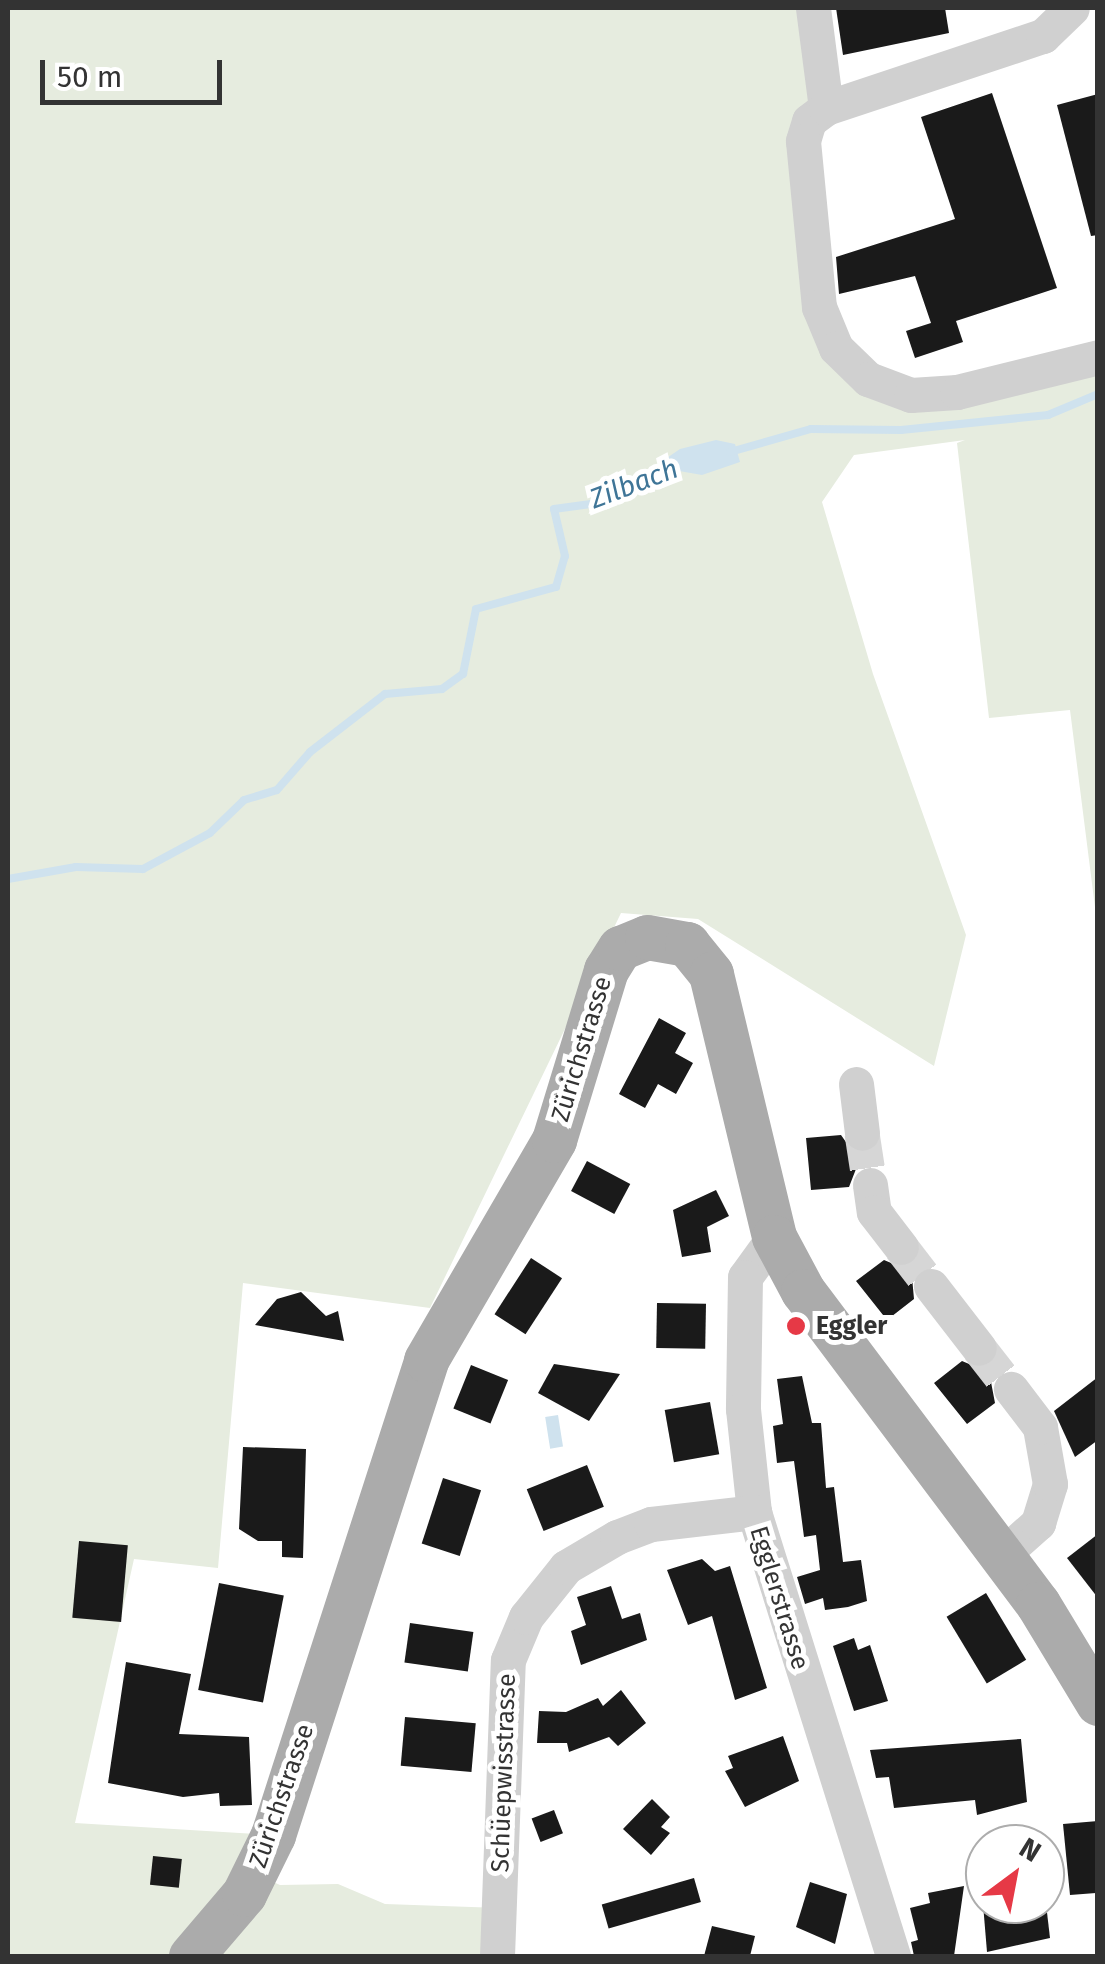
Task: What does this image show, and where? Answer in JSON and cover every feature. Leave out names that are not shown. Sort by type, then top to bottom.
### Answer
[{"type":"main road","name":"Zürichstrasse","points":[[191,1956],[236,1904],[265,1855],[414,1388],[554,1140],[606,970],[634,941],[676,938],[706,964],[774,1237],[811,1303],[1002,1556],[1098,1703]]},
{"type":"street","points":[[813,8],[826,108]]},
{"type":"street","points":[[1072,8],[1043,36],[826,108],[809,121],[803,142],[819,307],[836,348],[868,378],[911,395],[958,392],[1098,357]]},
{"type":"street","points":[[856,1084],[862,1132]]},
{"type":"street","points":[[870,1185],[874,1212],[900,1246]]},
{"type":"street","name":"Egglerstrasse","points":[[774,1237],[744,1276],[742,1409],[754,1512],[893,1956]]},
{"type":"street","points":[[931,1286],[979,1348]]},
{"type":"street","points":[[1002,1556],[1038,1523],[1050,1484],[1040,1427],[1011,1390]]},
{"type":"street","name":"Schüepwisstrasse","points":[[497,1956],[508,1660],[526,1617],[566,1567],[617,1537],[651,1524],[754,1512]]},
{"type":"shaded area","points":[[8,8],[813,8],[809,121],[819,307],[892,391],[1097,357],[1097,923],[1070,710],[989,718],[957,443],[965,440],[854,455],[822,502],[873,674],[966,935],[934,1066],[698,919],[621,913],[430,1308],[243,1283],[218,1568],[134,1559],[75,1823],[273,1835],[256,1874],[280,1885],[338,1884],[385,1904],[500,1908],[497,1956],[8,1956]]},
{"type":"water","points":[[716,440],[735,444],[740,462],[702,475],[662,468],[661,462],[680,449]]},
{"type":"water","points":[[558,1415],[563,1447],[550,1449],[545,1417]]},
{"type":"building","points":[[836,8],[945,8],[949,33],[843,55]]},
{"type":"building","points":[[992,93],[1057,288],[956,321],[963,342],[915,358],[906,331],[931,323],[915,276],[839,294],[836,257],[955,219],[921,117]]},
{"type":"building","points":[[1098,94],[1098,235],[1091,236],[1057,105]]},
{"type":"building","points":[[659,1018],[686,1033],[675,1053],[693,1063],[676,1094],[658,1084],[645,1108],[619,1094]]},
{"type":"building","points":[[841,1135],[853,1152],[875,1150],[876,1165],[856,1169],[849,1187],[811,1190],[806,1138]]},
{"type":"building","points":[[587,1161],[630,1184],[614,1214],[571,1191]]},
{"type":"building","points":[[716,1190],[729,1216],[707,1227],[711,1252],[682,1257],[673,1210]]},
{"type":"building","points":[[921,1255],[928,1265],[912,1277],[914,1299],[887,1320],[856,1281],[884,1260],[903,1268]]},
{"type":"building","points":[[531,1258],[562,1278],[526,1334],[495,1314]]},
{"type":"building","points":[[301,1292],[326,1316],[338,1311],[344,1341],[255,1325],[277,1299]]},
{"type":"building","points":[[657,1303],[706,1304],[705,1349],[656,1348]]},
{"type":"building","points":[[998,1357],[1007,1368],[991,1382],[995,1403],[967,1424],[934,1383],[962,1361],[981,1369]]},
{"type":"building","points":[[554,1364],[620,1374],[589,1421],[538,1393]]},
{"type":"building","points":[[471,1365],[508,1380],[490,1424],[453,1409]]},
{"type":"building","points":[[802,1376],[812,1423],[821,1423],[826,1488],[834,1487],[843,1562],[861,1560],[867,1601],[848,1607],[825,1610],[823,1598],[805,1604],[797,1577],[820,1570],[816,1535],[804,1537],[794,1461],[777,1463],[773,1426],[783,1424],[777,1379]]},
{"type":"building","points":[[1098,1377],[1098,1440],[1075,1457],[1054,1411]]},
{"type":"building","points":[[710,1402],[719,1454],[674,1462],[665,1410]]},
{"type":"building","points":[[243,1447],[306,1449],[303,1558],[282,1557],[282,1541],[258,1541],[239,1529]]},
{"type":"building","points":[[587,1465],[604,1507],[544,1531],[527,1489]]},
{"type":"building","points":[[443,1478],[481,1490],[460,1556],[422,1544]]},
{"type":"building","points":[[1098,1534],[1098,1598],[1067,1558]]},
{"type":"building","points":[[79,1541],[128,1545],[121,1622],[72,1618]]},
{"type":"building","points":[[702,1559],[715,1571],[730,1566],[767,1688],[735,1700],[712,1616],[688,1625],[667,1570]]},
{"type":"building","points":[[219,1583],[284,1596],[263,1703],[198,1690]]},
{"type":"building","points":[[611,1586],[622,1619],[640,1613],[647,1640],[581,1665],[571,1631],[586,1625],[577,1597]]},
{"type":"building","points":[[986,1593],[1026,1660],[987,1684],[947,1617]]},
{"type":"building","points":[[410,1623],[473,1632],[468,1672],[404,1663]]},
{"type":"building","points":[[854,1638],[858,1650],[870,1645],[888,1701],[854,1711],[833,1646]]},
{"type":"building","points":[[126,1662],[191,1674],[179,1734],[249,1737],[252,1805],[220,1806],[219,1793],[183,1797],[108,1783]]},
{"type":"building","points":[[621,1690],[646,1723],[618,1746],[609,1737],[569,1752],[567,1743],[537,1743],[539,1711],[566,1712],[598,1698],[603,1706]]},
{"type":"building","points":[[405,1717],[476,1723],[471,1772],[401,1766]]},
{"type":"building","points":[[783,1736],[799,1781],[745,1807],[725,1771],[733,1768],[728,1756]]},
{"type":"building","points":[[1021,1739],[1027,1802],[977,1815],[975,1800],[894,1808],[889,1777],[876,1778],[870,1750]]},
{"type":"building","points":[[652,1799],[670,1817],[661,1827],[670,1833],[651,1855],[623,1829]]},
{"type":"building","points":[[554,1810],[563,1833],[541,1842],[532,1819]]},
{"type":"building","points":[[1098,1821],[1096,1893],[1070,1895],[1063,1824]]},
{"type":"building","points":[[153,1856],[182,1859],[179,1888],[150,1885]]},
{"type":"building","points":[[694,1878],[701,1902],[609,1928],[602,1904]]},
{"type":"building","points":[[810,1882],[847,1894],[835,1944],[796,1927]]},
{"type":"building","points":[[964,1886],[954,1956],[914,1956],[911,1942],[918,1940],[910,1908],[930,1903],[928,1893]]},
{"type":"building","points":[[985,1924],[1048,1924],[1050,1938],[987,1952]]},
{"type":"building","points":[[712,1926],[755,1936],[750,1956],[704,1956]]},
{"type":"waterway","name":"Zilbach","points":[[730,452],[811,429],[901,430],[1048,415],[1098,394]]},
{"type":"waterway","name":"Zilbach","points":[[8,879],[76,867],[143,869],[210,833],[244,800],[277,790],[310,752],[385,694],[442,689],[463,674],[476,609],[556,587],[565,556],[554,509],[606,502],[672,466]]},
{"type":"tunnel","points":[[862,1133],[870,1185]]},
{"type":"tunnel","points":[[901,1247],[931,1286]]},
{"type":"tunnel","points":[[979,1348],[1011,1389]]},
{"type":"place","name":"Eggler","points":[[796,1326]]}]
